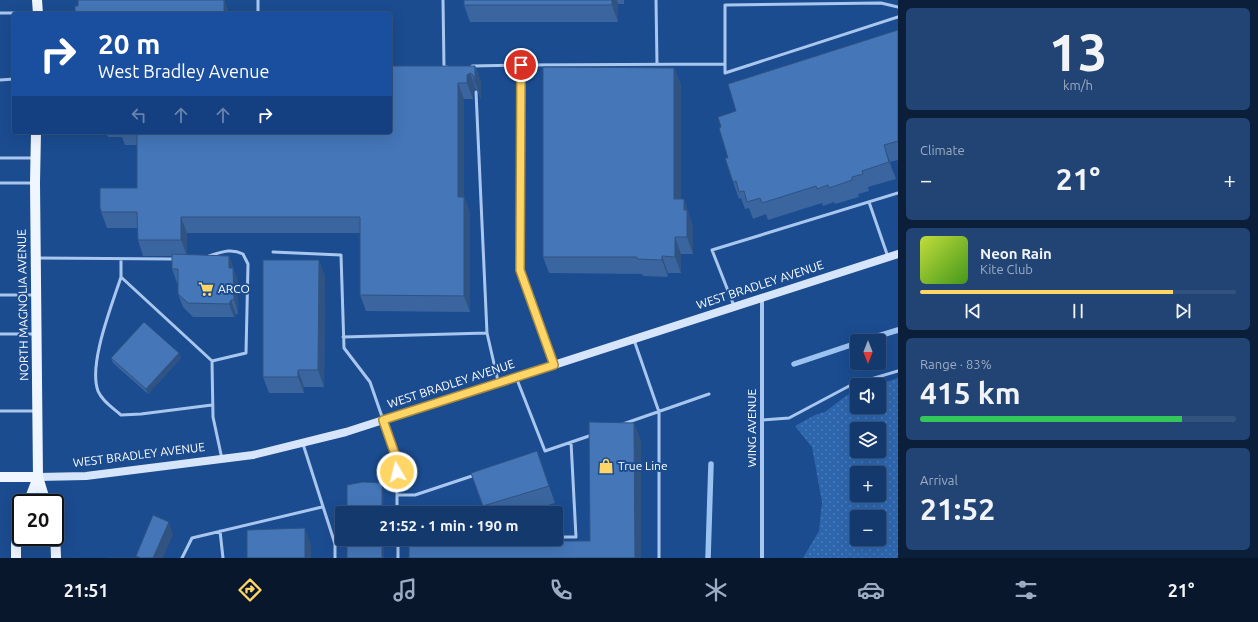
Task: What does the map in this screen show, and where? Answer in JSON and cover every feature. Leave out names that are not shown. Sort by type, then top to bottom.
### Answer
[{"type":"main road","points":[[37,0],[38,12]]},
{"type":"main road","name":"NORTH MAGNOLIA AVENUE","points":[[36,134],[35,183],[38,477],[43,494]]},
{"type":"main road","name":"WEST BRADLEY AVENUE","points":[[0,477],[86,476],[253,455],[383,420],[898,254]]},
{"type":"main road","name":"NORTH MAGNOLIA AVENUE","points":[[31,494],[38,477]]},
{"type":"main road","points":[[16,546],[16,558]]},
{"type":"main road","points":[[56,546],[56,558]]},
{"type":"street","name":"WING AVENUE","points":[[762,299],[762,558]]},
{"type":"lane","points":[[258,0],[258,12]]},
{"type":"lane","points":[[443,0],[444,67],[452,66]]},
{"type":"lane","points":[[656,0],[657,64]]},
{"type":"lane","points":[[898,7],[881,3],[726,4],[726,73],[898,17]]},
{"type":"lane","points":[[0,13],[12,13]]},
{"type":"lane","points":[[467,66],[726,64]]},
{"type":"lane","points":[[521,65],[520,270],[554,365]]},
{"type":"lane","points":[[0,80],[12,79]]},
{"type":"lane","points":[[476,92],[487,333],[499,383]]},
{"type":"lane","points":[[0,158],[36,158]]},
{"type":"lane","points":[[0,183],[35,183]]},
{"type":"lane","points":[[734,308],[712,250],[898,193]]},
{"type":"lane","points":[[869,202],[888,258]]},
{"type":"lane","points":[[206,258],[226,251],[233,251],[243,254],[248,264],[246,353],[212,361]]},
{"type":"lane","points":[[272,252],[341,255],[344,348],[370,382],[397,460],[397,506]]},
{"type":"lane","points":[[36,258],[179,259]]},
{"type":"lane","points":[[121,259],[121,277],[97,355],[97,389],[102,398],[121,415],[212,405]]},
{"type":"lane","points":[[121,277],[212,361],[213,417],[222,459]]},
{"type":"lane","points":[[0,295],[36,295]]},
{"type":"lane","points":[[343,337],[487,333]]},
{"type":"lane","points":[[0,334],[36,334]]},
{"type":"lane","points":[[634,340],[660,412],[659,558]]},
{"type":"lane","points":[[762,420],[789,418],[851,385],[898,371]]},
{"type":"lane","points":[[516,377],[544,450]]},
{"type":"lane","points":[[615,427],[709,394]]},
{"type":"lane","points":[[0,410],[37,411]]},
{"type":"lane","points":[[537,453],[593,434]]},
{"type":"lane","points":[[302,442],[335,544],[335,558]]},
{"type":"lane","points":[[563,537],[576,537],[571,442]]},
{"type":"lane","points":[[397,495],[415,495],[480,473]]},
{"type":"lane","points":[[182,558],[192,538],[322,507]]},
{"type":"lane","points":[[220,531],[223,558]]},
{"type":"lane","points":[[398,546],[398,558]]},
{"type":"shaded area","points":[[898,378],[898,558],[803,558],[819,531],[822,502],[812,447],[795,426],[815,415],[825,412],[850,394],[850,414],[886,414],[886,382]]},
{"type":"building","points":[[78,0],[224,0],[224,12],[75,12],[75,6],[78,6]]},
{"type":"building","points":[[464,0],[612,0],[612,5],[464,5]]},
{"type":"building","points":[[898,30],[898,141],[884,145],[889,162],[862,171],[863,174],[852,177],[852,180],[829,188],[828,185],[817,189],[816,186],[762,203],[760,198],[747,202],[744,191],[739,192],[736,181],[733,182],[725,158],[728,158],[719,128],[721,127],[718,117],[736,111],[728,84]]},
{"type":"building","points":[[392,66],[475,66],[475,83],[473,75],[470,73],[467,75],[467,83],[458,83],[458,197],[464,197],[464,296],[360,295],[360,217],[181,217],[181,240],[138,240],[137,212],[101,212],[100,209],[100,188],[137,188],[137,134],[392,134]]},
{"type":"building","points":[[543,67],[674,68],[674,199],[684,199],[684,210],[687,210],[687,237],[675,237],[675,257],[662,256],[662,260],[637,259],[637,257],[543,257]]},
{"type":"building","points":[[172,254],[229,256],[229,268],[233,268],[234,300],[231,300],[229,304],[188,303],[178,294],[178,269],[172,269]]},
{"type":"building","points":[[263,260],[319,260],[318,370],[298,370],[298,377],[263,377]]},
{"type":"building","points":[[144,322],[179,353],[146,389],[111,358]]},
{"type":"building","points":[[589,422],[634,423],[635,558],[409,558],[409,546],[563,546],[563,541],[590,541]]},
{"type":"building","points":[[537,451],[549,486],[483,506],[471,473]]},
{"type":"building","points":[[363,482],[382,483],[382,506],[347,506],[347,485]]},
{"type":"building","points":[[153,515],[169,522],[153,558],[140,558],[136,556]]},
{"type":"building","points":[[305,528],[305,558],[247,558],[247,530]]},
{"type":"building","points":[[347,546],[382,546],[382,558],[347,558]]},
{"type":"waterway","points":[[885,334],[898,330]]},
{"type":"waterway","points":[[794,364],[850,345]]},
{"type":"waterway","points":[[708,558],[711,464]]},
{"type":"place","name":"ARCO","points":[[206,289]]},
{"type":"place","name":"True Line","points":[[606,466]]},
{"type":"route","points":[[397,472],[397,460],[383,420],[554,365],[520,270],[521,65]]}]
